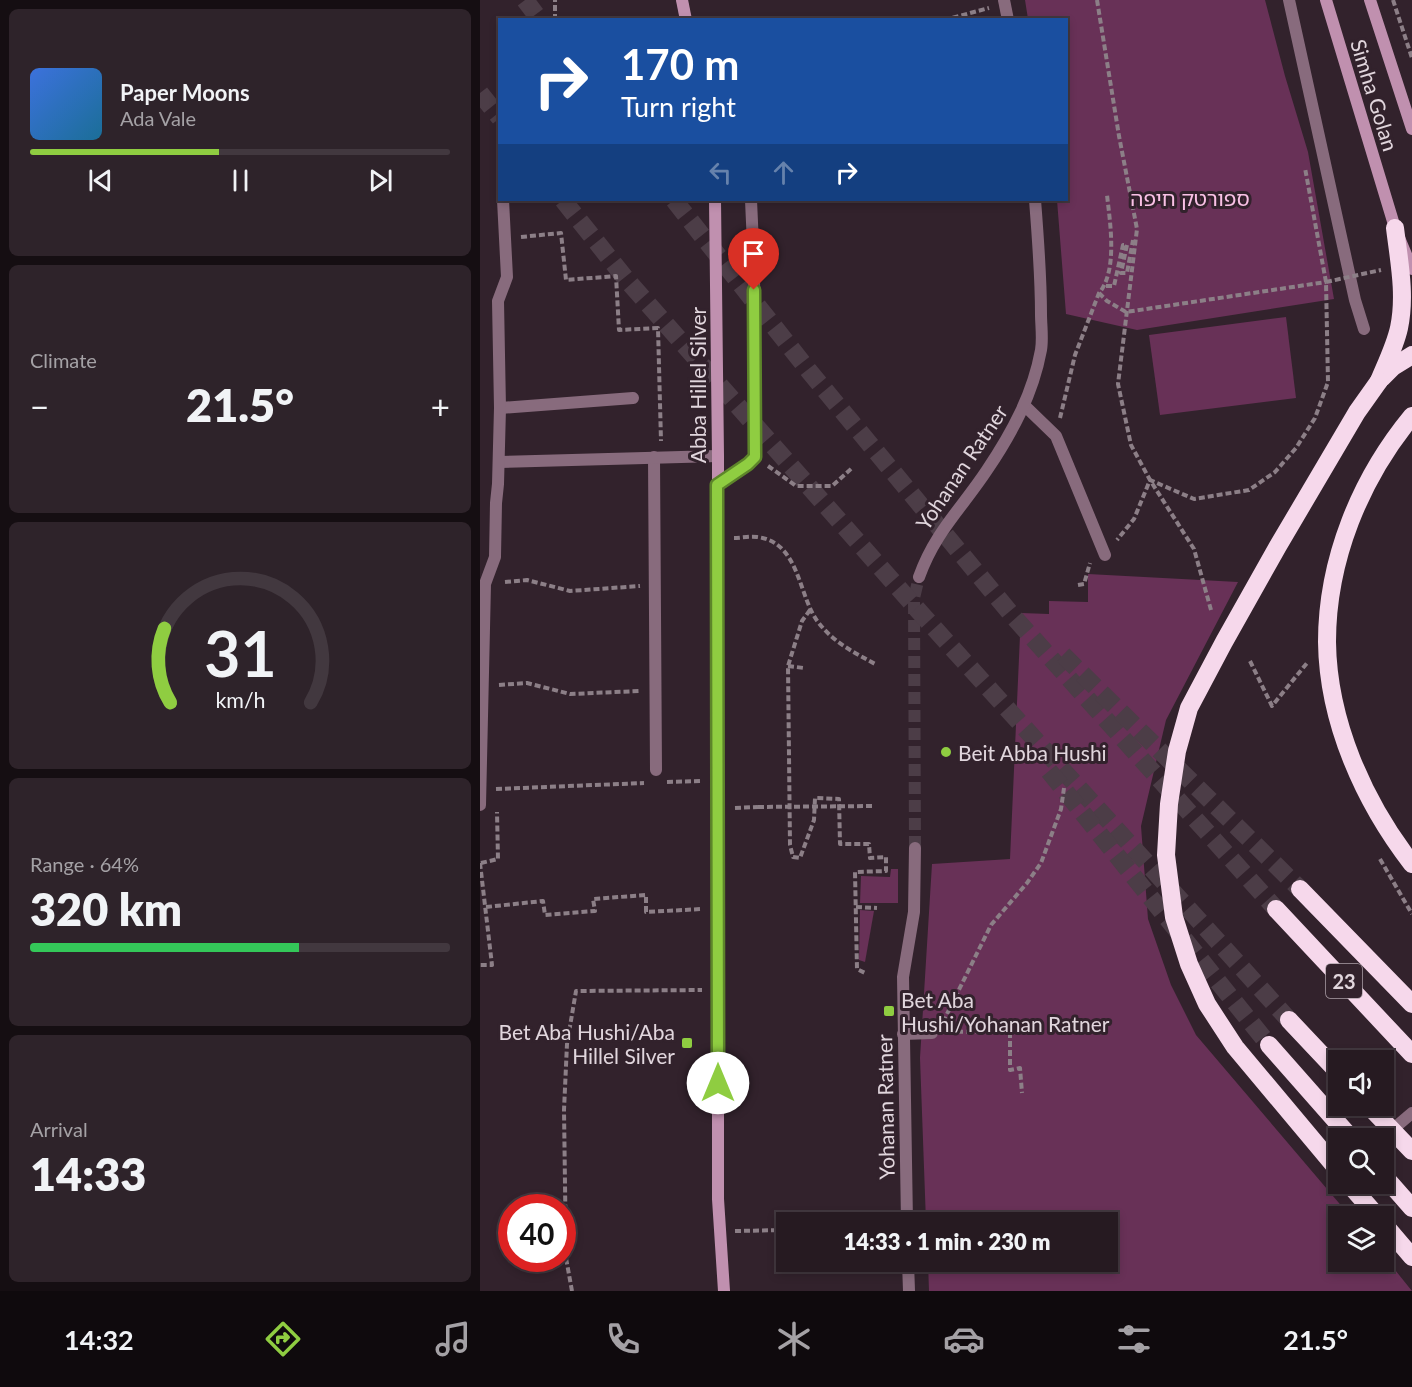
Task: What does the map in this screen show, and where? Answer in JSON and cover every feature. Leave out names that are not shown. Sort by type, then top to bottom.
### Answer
[{"type":"highway","points":[[1379,381],[1392,350],[1401,310],[1402,289],[1395,228]]},
{"type":"highway","points":[[1328,1158],[1235,1047],[1207,1004],[1189,964],[1174,917],[1166,855],[1169,804],[1177,751],[1189,708],[1224,642],[1357,412],[1379,381],[1393,367],[1412,355]]},
{"type":"highway","points":[[1412,416],[1390,442],[1348,527],[1337,568],[1327,643],[1332,692],[1349,754],[1376,811],[1412,864]]},
{"type":"highway","points":[[1390,442],[1412,436]]},
{"type":"highway","points":[[1300,889],[1412,1004]]},
{"type":"highway","name":"23","points":[[1276,909],[1412,1054]]},
{"type":"highway","points":[[1289,1020],[1328,1061]]},
{"type":"highway","points":[[1269,1045],[1342,1128]]},
{"type":"highway","points":[[1379,1116],[1390,1128]]},
{"type":"highway","points":[[1394,1132],[1412,1151]]},
{"type":"highway","points":[[1394,1188],[1412,1208]]},
{"type":"highway","points":[[1358,1194],[1369,1206]]},
{"type":"highway","points":[[1394,1236],[1412,1257]]},
{"type":"street","points":[[682,0],[686,18]]},
{"type":"street","points":[[1289,0],[1355,300],[1364,329]]},
{"type":"street","name":"Simha Golan","points":[[1326,0],[1395,228],[1412,269]]},
{"type":"street","name":"Simha Golan","points":[[1370,0],[1412,129]]},
{"type":"street","points":[[1004,2],[1008,18]]},
{"type":"street","points":[[480,805],[485,584],[495,556],[499,462],[498,301],[507,277],[503,201]]},
{"type":"street","name":"Abba Hillel Silver","points":[[715,201],[720,1232],[724,1291]]},
{"type":"street","points":[[717,485],[755,457],[754,267],[751,201]]},
{"type":"street","name":"Yohanan Ratner","points":[[919,577],[927,554],[939,534],[1004,446],[1025,406],[1041,349],[1041,280],[1035,201]]},
{"type":"street","points":[[500,408],[633,398]]},
{"type":"street","points":[[1025,406],[1056,436],[1105,555]]},
{"type":"street","points":[[499,462],[718,456]]},
{"type":"street","points":[[654,458],[656,770]]},
{"type":"street","name":"Yohanan Ratner","points":[[907,1212],[903,977],[914,912],[915,848]]},
{"type":"street","points":[[903,1034],[932,1032]]},
{"type":"street","points":[[1394,1128],[1412,1113]]},
{"type":"street","points":[[908,1272],[909,1291]]},
{"type":"path","points":[[555,0],[555,18]]},
{"type":"path","points":[[1097,0],[1137,230],[1118,384],[1131,445],[1150,480],[1194,549],[1211,610]]},
{"type":"path","points":[[1393,0],[1412,58]]},
{"type":"path","points":[[951,18],[1004,2]]},
{"type":"path","points":[[1056,436],[1075,355],[1100,293],[1106,286],[1113,239],[1107,195]]},
{"type":"path","points":[[1106,286],[1114,286],[1123,245],[1127,245],[1121,273],[1126,273],[1137,230]]},
{"type":"path","points":[[543,235],[561,233],[566,280],[616,276],[619,330],[657,328],[660,417]]},
{"type":"path","points":[[1100,293],[1107,301],[1126,312],[1326,282],[1381,270]]},
{"type":"path","points":[[1150,480],[1194,499],[1250,490],[1275,472],[1296,448],[1315,418],[1328,382],[1326,282]]},
{"type":"path","points":[[755,457],[796,486],[832,486],[852,468]]},
{"type":"path","points":[[1078,585],[1084,584],[1091,559],[1105,555],[1134,519],[1150,480]]},
{"type":"path","points":[[718,538],[759,537],[774,544],[788,556],[796,570],[810,610],[818,622],[839,644],[877,665]]},
{"type":"path","points":[[485,584],[527,580],[570,591],[655,585]]},
{"type":"path","points":[[810,610],[802,621],[788,666],[792,854],[798,859],[802,856],[814,820],[815,798],[839,799],[840,844],[869,844],[870,858],[886,857],[886,871],[855,872],[856,969],[866,973]]},
{"type":"path","points":[[1250,661],[1272,706],[1311,657]]},
{"type":"path","points":[[788,666],[804,668]]},
{"type":"path","points":[[483,686],[527,683],[570,694],[656,690]]},
{"type":"path","points":[[673,782],[717,780]]},
{"type":"path","points":[[481,789],[647,783]]},
{"type":"path","points":[[932,1032],[938,1029],[945,1019],[991,925],[1041,863],[1061,809],[1064,788]]},
{"type":"path","points":[[480,966],[492,965],[480,863],[498,859],[497,789]]},
{"type":"path","points":[[758,807],[875,806]]},
{"type":"path","points":[[486,907],[543,901],[546,915],[595,911],[593,899],[646,895],[646,912],[718,908]]},
{"type":"path","points":[[855,907],[877,908]]},
{"type":"path","points":[[572,1291],[566,1258],[564,1110],[567,1044],[576,991],[679,989]]},
{"type":"path","points":[[932,1032],[1010,1031],[1010,1070],[1020,1068],[1022,1093]]},
{"type":"path","points":[[720,1232],[776,1230]]},
{"type":"green space","name":"ספורטק חיפה","points":[[1025,0],[1265,0],[1308,152],[1334,299],[1137,330],[1066,314],[1057,201],[1068,201],[1068,18],[1028,18]]},
{"type":"green space","points":[[1286,317],[1296,398],[1160,415],[1149,335]]},
{"type":"green space","points":[[1088,574],[1238,582],[1166,720],[1141,826],[1148,919],[1171,985],[1196,1035],[1328,1190],[1328,1194],[1331,1194],[1341,1206],[1328,1206],[1328,1272],[1394,1272],[1394,1269],[1412,1291],[929,1291],[928,1272],[1118,1272],[1118,1212],[926,1212],[920,1058],[932,864],[1010,859],[1021,613],[1049,614],[1049,601],[1088,602]]},
{"type":"green space","points":[[891,869],[898,869],[898,903],[860,903],[861,876],[890,877]]},
{"type":"green space","points":[[860,910],[874,911],[865,962],[859,960]]},
{"type":"tunnel","points":[[525,0],[538,18]]},
{"type":"tunnel","points":[[480,93],[498,116]]},
{"type":"tunnel","points":[[564,201],[626,279],[925,618],[1289,1020]]},
{"type":"tunnel","points":[[675,201],[809,371],[1012,615],[1276,909]]},
{"type":"tunnel","points":[[915,848],[914,598],[919,577]]},
{"type":"tunnel","points":[[1063,655],[1300,889]]},
{"type":"tunnel","points":[[1049,771],[1269,1045]]},
{"type":"place","name":"Beit Abba Hushi","points":[[946,752]]},
{"type":"place","name":"Bet Aba Hushi/Yohanan Ratner","points":[[889,1011]]},
{"type":"place","name":"Bet Aba Hushi/Aba Hillel Silver","points":[[687,1043]]},
{"type":"route","points":[[718,1083],[717,485],[755,457],[754,290]]}]
